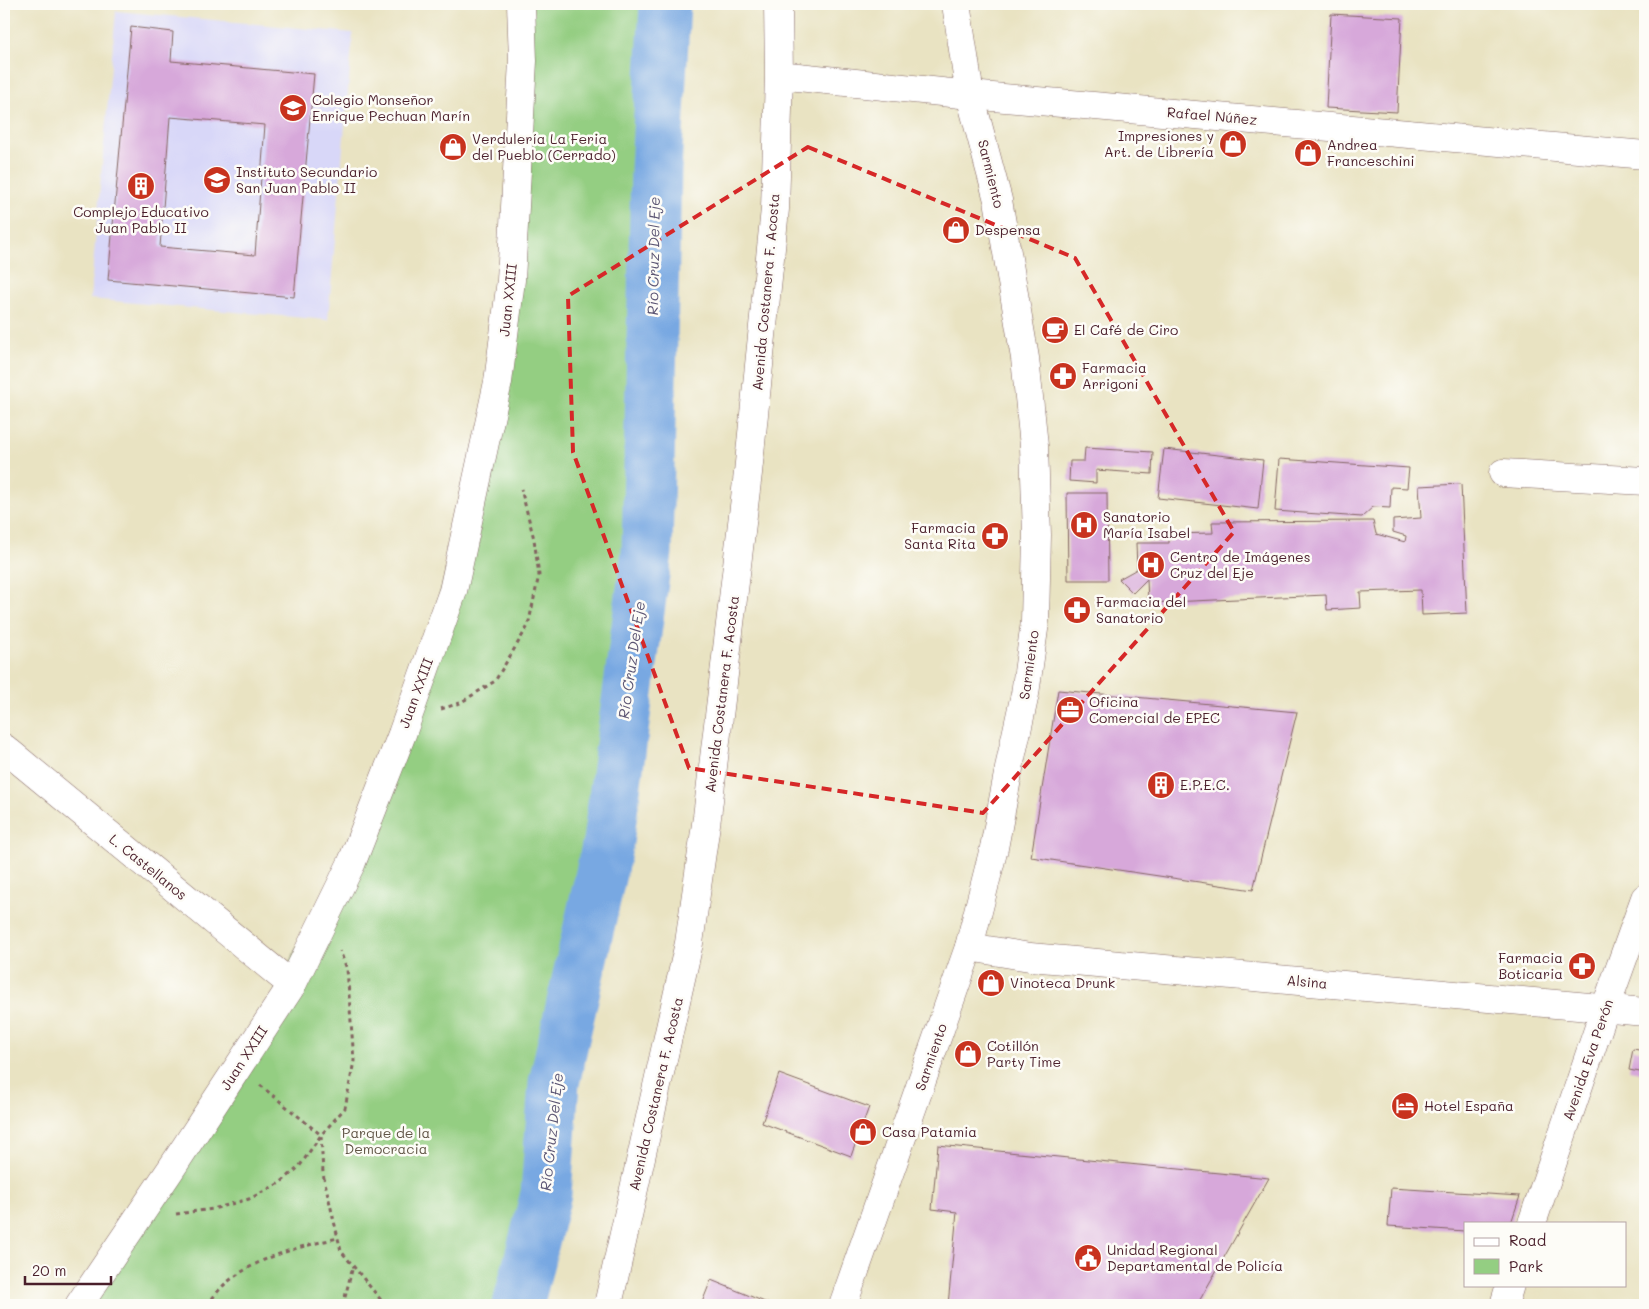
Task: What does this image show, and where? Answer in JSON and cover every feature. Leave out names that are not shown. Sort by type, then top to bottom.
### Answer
[{"type":"street","name":"Juan XXIII","points":[[79,1305],[292,985],[352,862],[407,720],[453,592],[498,382],[511,280],[523,61],[521,4]]},
{"type":"street","name":"Avenida Costanera F. Acosta","points":[[608,1305],[689,943],[707,817],[748,473],[775,209],[779,75],[778,4]]},
{"type":"street","name":"Sarmiento","points":[[843,1305],[969,947],[994,848],[1025,694],[1035,622],[1037,535],[1034,446],[1025,358],[998,200],[970,94],[956,4]]},
{"type":"street","name":"Rafael Núñez","points":[[779,75],[1645,155]]},
{"type":"street","points":[[1502,473],[1645,481]]},
{"type":"street","name":"L. Castellanos","points":[[4,748],[292,985]]},
{"type":"street","name":"Avenida Eva Perón","points":[[1532,1222],[1645,898]]},
{"type":"street","name":"Alsina","points":[[969,947],[1040,958],[1645,1012]]},
{"type":"street","points":[[1504,1305],[1510,1286]]},
{"type":"path","points":[[407,720],[460,703],[495,681],[528,626],[539,575],[534,539],[521,489]]},
{"type":"path","points":[[140,1216],[168,1215],[213,1209],[249,1199],[280,1183],[299,1168],[321,1135],[345,1108],[354,1061],[346,970],[327,914]]},
{"type":"path","points":[[238,1068],[321,1135],[324,1174],[341,1251],[386,1305]]},
{"type":"path","points":[[207,1305],[223,1285],[252,1265],[294,1248],[338,1238]]},
{"type":"path","points":[[343,1305],[353,1266]]},
{"type":"highlighted area","points":[[808,147],[1075,258],[1234,532],[983,813],[689,768],[573,452],[568,296]]},
{"type":"shaded area","points":[[116,11],[353,33],[328,320],[90,299]]},
{"type":"green space","name":"Parque de la Democracia","points":[[521,4],[665,4],[656,170],[647,552],[608,842],[555,1083],[546,1194],[518,1305],[79,1305],[238,1068],[402,734],[498,382]]},
{"type":"building","points":[[1331,14],[1402,18],[1397,112],[1326,108]]},
{"type":"building","name":"Complejo Educativo Juan Pablo II","points":[[131,27],[173,32],[171,61],[314,74],[294,297],[108,280]],"holes":[[[170,117],[265,125],[255,255],[160,247]]]},
{"type":"building","points":[[1085,448],[1153,452],[1152,474],[1096,470],[1096,483],[1069,481],[1070,461],[1084,461]]},
{"type":"building","points":[[1164,449],[1263,460],[1258,509],[1158,498]]},
{"type":"building","points":[[1279,459],[1409,468],[1407,488],[1391,487],[1390,508],[1373,507],[1362,517],[1275,511]]},
{"type":"building","points":[[1461,484],[1467,613],[1422,615],[1421,590],[1360,592],[1361,608],[1327,610],[1326,595],[1148,603],[1147,579],[1133,593],[1119,579],[1137,569],[1136,543],[1169,543],[1169,534],[1213,533],[1212,522],[1373,521],[1376,534],[1405,542],[1406,536],[1393,532],[1393,520],[1421,518],[1419,486]]},
{"type":"building","points":[[1067,493],[1107,493],[1108,580],[1068,580]]},
{"type":"building","name":"E.P.E.C.","points":[[1058,690],[1297,712],[1253,890],[1031,857]]},
{"type":"building","points":[[1633,1049],[1645,1051],[1645,1073],[1629,1070]]},
{"type":"building","points":[[779,1074],[869,1107],[851,1156],[762,1123]]},
{"type":"building","name":"Unidad Regional Departamental de Policía","points":[[938,1145],[1269,1178],[1197,1305],[948,1305],[957,1212],[932,1209]]},
{"type":"building","points":[[1391,1188],[1520,1196],[1511,1222],[1464,1222],[1464,1231],[1388,1226]]},
{"type":"building","points":[[711,1280],[772,1305],[701,1305]]},
{"type":"waterway","name":"Río Cruz Del Eje","points":[[518,1305],[546,1194],[554,1083],[608,842],[647,552],[656,170],[665,4]]},
{"type":"place","name":"Colegio Monseñor Enrique Pechuan Marín","points":[[293,108]]},
{"type":"place","name":"Impresiones y Art. de Librería","points":[[1233,144]]},
{"type":"place","name":"Verdulería La Feria del Pueblo (Cerrado)","points":[[453,147]]},
{"type":"place","name":"Andrea Franceschini","points":[[1308,153]]},
{"type":"place","name":"Instituto Secundario San Juan Pablo II","points":[[217,180]]},
{"type":"place","name":"Complejo Educativo Juan Pablo II","points":[[141,186]]},
{"type":"place","name":"Despensa","points":[[956,230]]},
{"type":"place","name":"El Café de Ciro","points":[[1055,330]]},
{"type":"place","name":"Farmacia Arrigoni","points":[[1063,376]]},
{"type":"place","name":"Sanatorio María Isabel","points":[[1084,525]]},
{"type":"place","name":"Farmacia Santa Rita","points":[[995,536]]},
{"type":"place","name":"Centro de Imágenes Cruz del Eje","points":[[1151,565]]},
{"type":"place","name":"Farmacia del Sanatorio","points":[[1077,610]]},
{"type":"place","name":"Oficina Comercial de EPEC","points":[[1070,710]]},
{"type":"place","name":"E.P.E.C.","points":[[1161,785]]},
{"type":"place","name":"Farmacia Boticaria","points":[[1582,966]]},
{"type":"place","name":"Vinoteca Drunk","points":[[991,983]]},
{"type":"place","name":"Cotillón Party Time","points":[[968,1054]]},
{"type":"place","name":"Hotel España","points":[[1405,1106]]},
{"type":"place","name":"Casa Patamia","points":[[863,1132]]},
{"type":"place","name":"Unidad Regional Departamental de Policía","points":[[1088,1258]]}]
